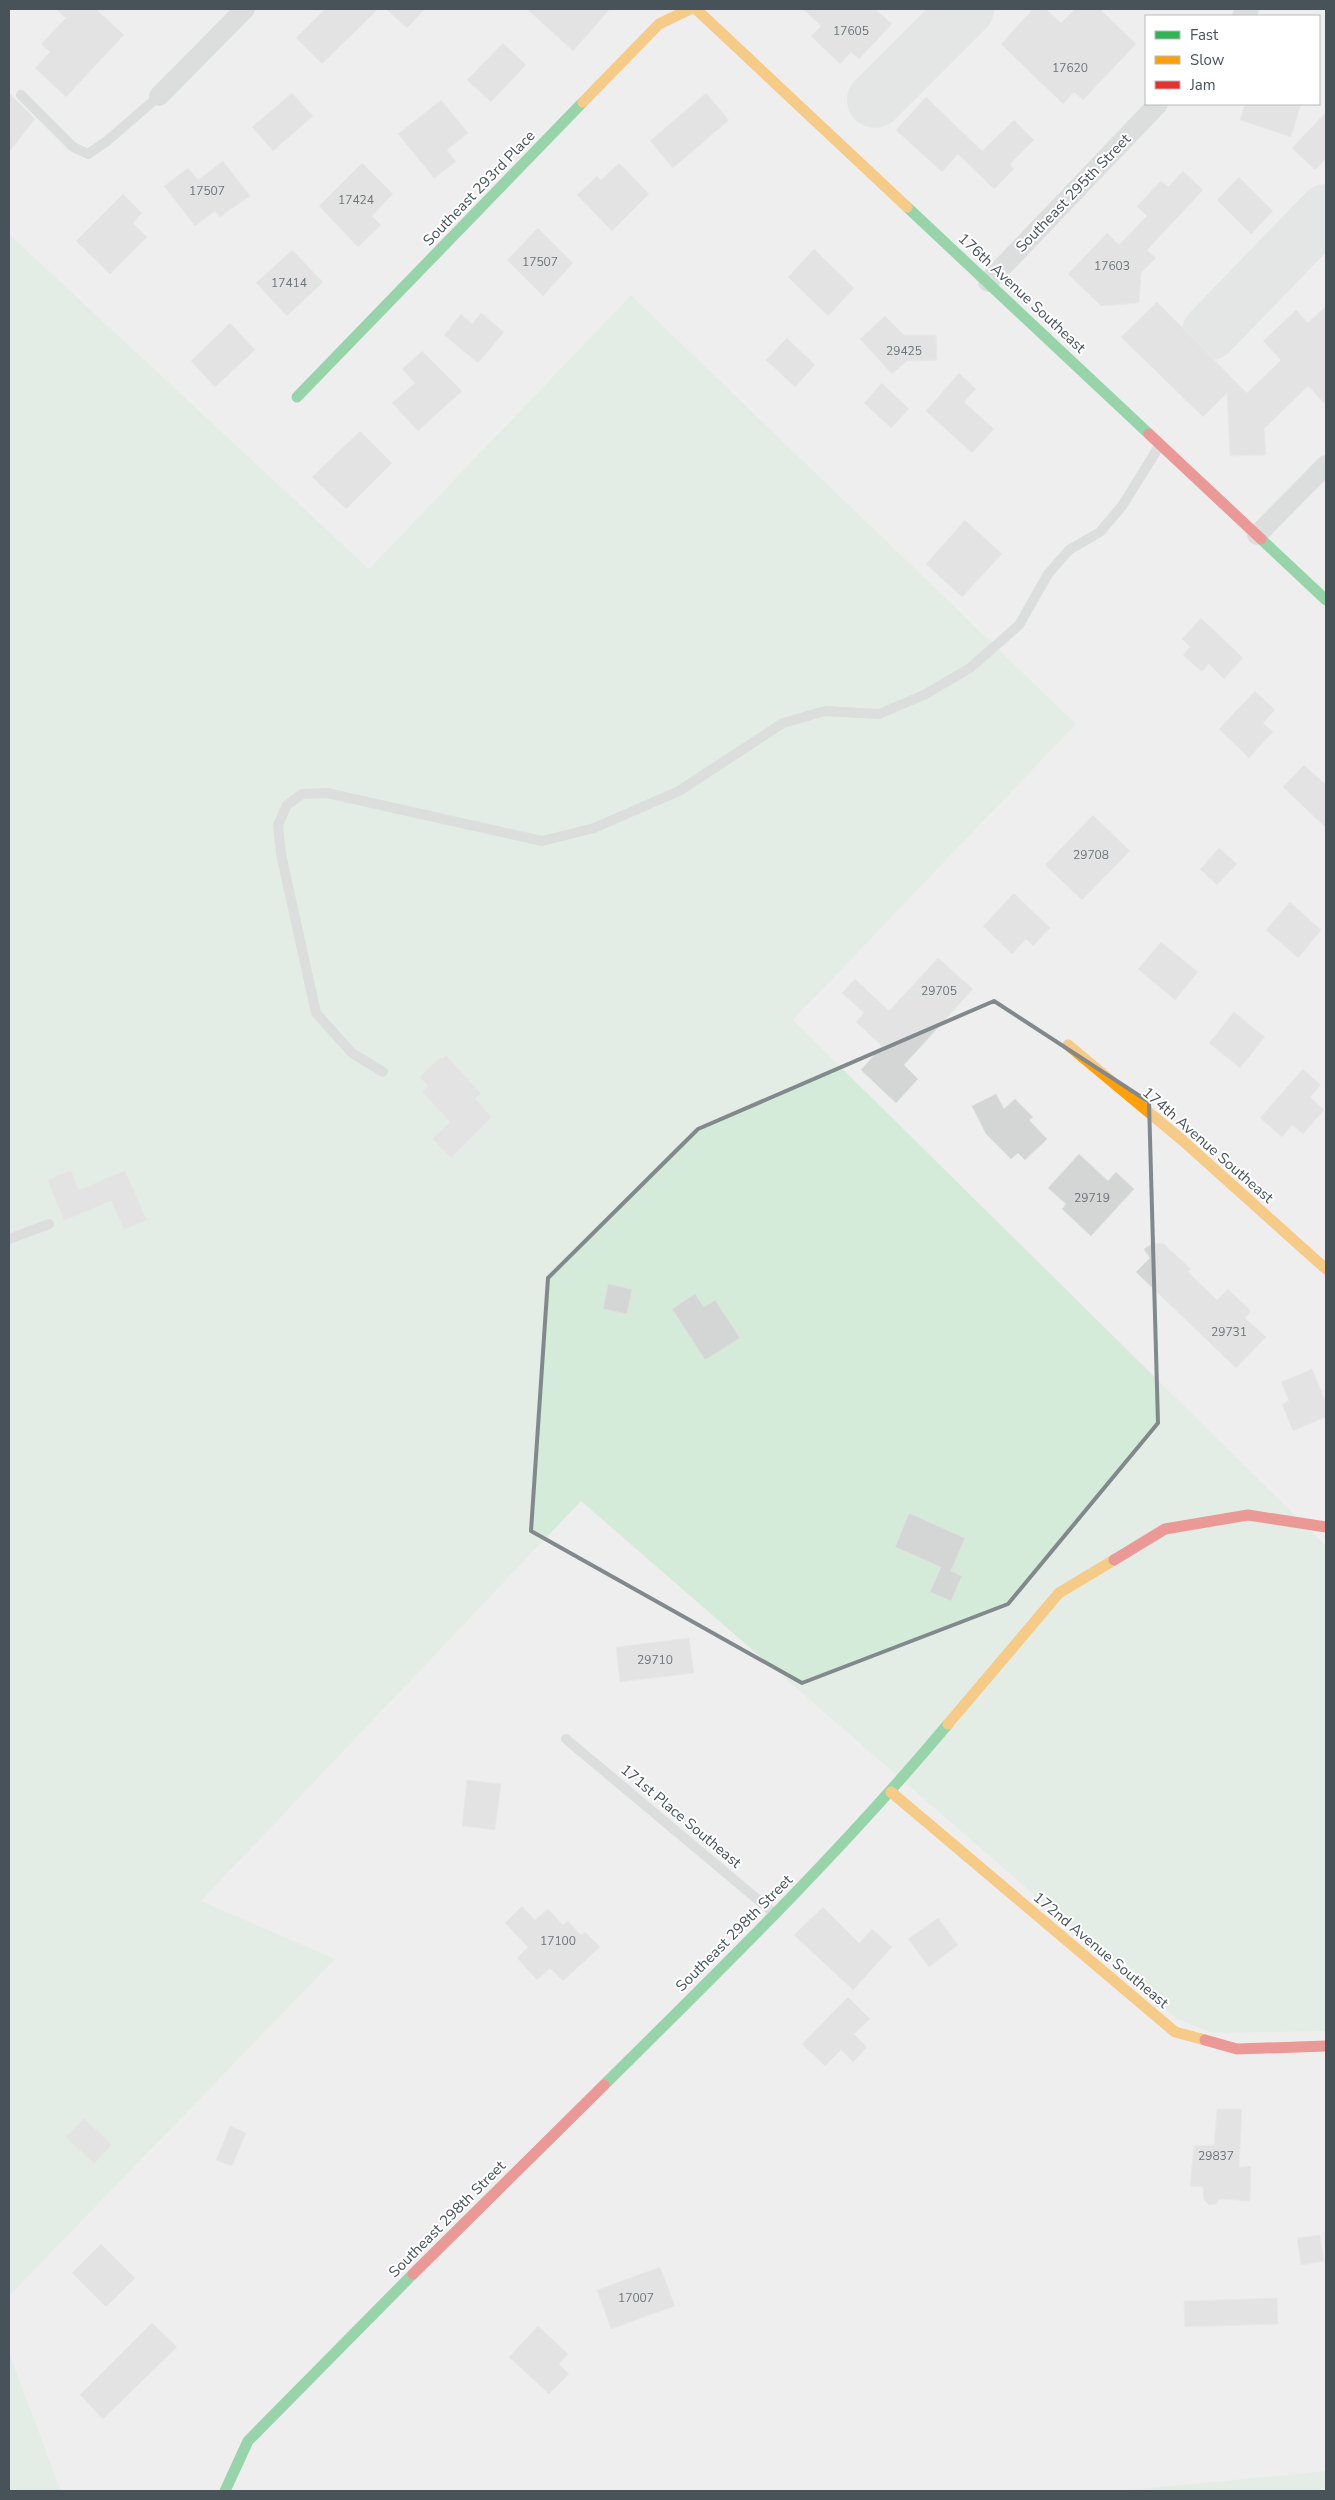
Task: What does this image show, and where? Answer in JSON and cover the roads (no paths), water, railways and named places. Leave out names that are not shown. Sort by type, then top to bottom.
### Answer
[{"type":"street","points":[[159,96],[245,9]]},
{"type":"street","name":"Southeast 293rd Place","points":[[297,397],[659,24],[690,9]]},
{"type":"street","name":"176th Avenue Southeast","points":[[696,9],[1326,600]]},
{"type":"street","name":"Southeast 295th Street","points":[[988,282],[1157,105]]},
{"type":"street","points":[[1258,535],[1326,465]]},
{"type":"street","name":"174th Avenue Southeast","points":[[1068,1045],[1182,1140],[1326,1269]]},
{"type":"street","name":"Southeast 298th Street","points":[[225,2491],[248,2441],[317,2369],[776,1915],[891,1792],[1059,1593],[1165,1529],[1248,1515],[1326,1526]]},
{"type":"street","name":"172nd Avenue Southeast","points":[[891,1792],[1175,2032],[1237,2049],[1326,2046]]},
{"type":"lane","points":[[21,95],[73,147],[88,154],[107,141],[159,96]]},
{"type":"lane","points":[[383,1072],[352,1053],[316,1012],[281,854],[278,825],[287,805],[302,794],[327,793],[542,841],[594,828],[679,791],[783,723],[825,711],[879,714],[924,695],[970,668],[1019,625],[1048,574],[1069,550],[1100,532],[1122,506],[1160,444]]},
{"type":"lane","points":[[9,1239],[49,1224]]},
{"type":"lane","name":"171st Place Southeast","points":[[566,1739],[776,1915]]}]
